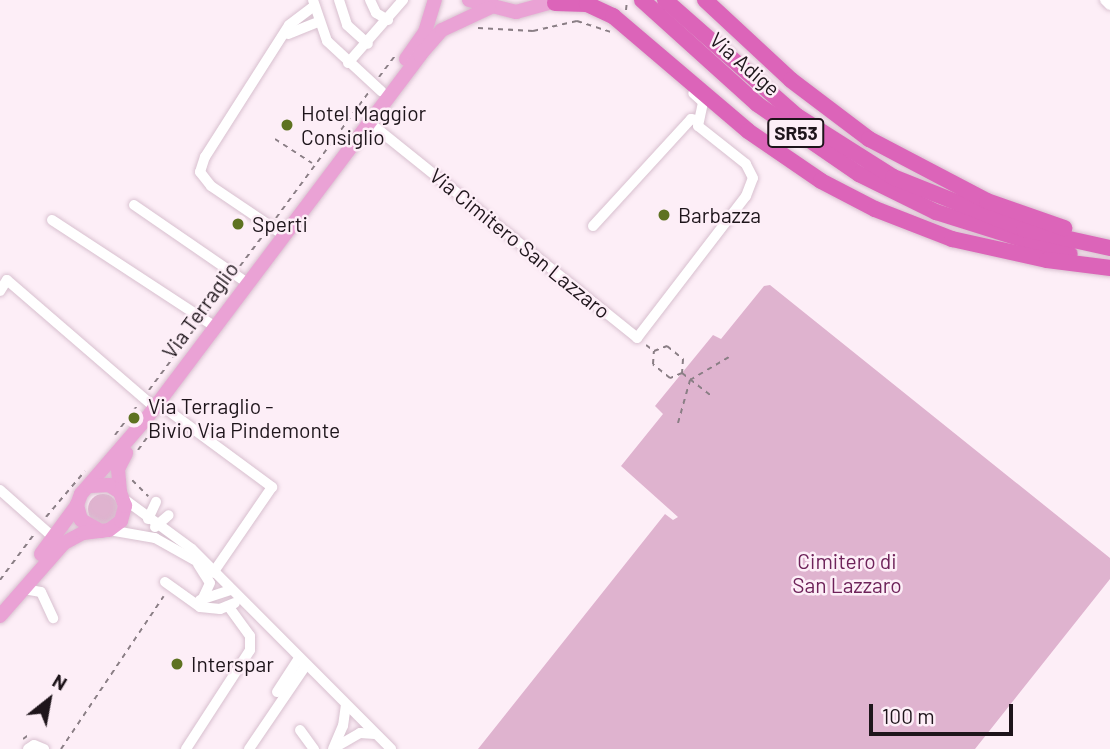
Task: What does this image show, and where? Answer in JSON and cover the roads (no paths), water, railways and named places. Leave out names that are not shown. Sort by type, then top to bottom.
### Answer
[{"type":"highway","name":"Via Adige","points":[[642,0],[757,104],[816,147],[886,190],[979,221]]},
{"type":"highway","name":"Via Adige","points":[[665,0],[766,92],[822,135],[893,177],[979,221]]},
{"type":"highway","points":[[705,0],[810,96],[901,159],[987,201],[1110,241]]},
{"type":"highway","points":[[558,1],[601,9],[759,139],[875,209],[952,239],[1047,260],[1110,268]]},
{"type":"highway","name":"SR53","points":[[979,221],[1110,247]]},
{"type":"highway","name":"SR53","points":[[979,221],[1110,261]]},
{"type":"main road","name":"Via Terraglio","points":[[285,230],[425,32],[435,0]]},
{"type":"main road","name":"Via Terraglio","points":[[469,0],[489,8],[516,12],[558,1]]},
{"type":"main road","name":"Via Terraglio","points":[[122,495],[118,469],[214,326],[285,230],[442,30],[489,8]]},
{"type":"main road","name":"Via Terraglio","points":[[89,487],[153,414]]},
{"type":"main road","points":[[102,483],[122,495],[121,521],[105,531],[83,533],[64,543],[0,614],[89,487],[102,483]]},
{"type":"main road","points":[[77,505],[81,520],[105,531]]},
{"type":"street","points":[[339,0],[346,25],[368,44]]},
{"type":"street","points":[[370,0],[376,13],[388,20]]},
{"type":"street","points":[[348,64],[368,44],[403,0]]},
{"type":"street","points":[[1105,0],[1110,5]]},
{"type":"street","points":[[285,230],[211,186],[200,172],[205,157],[297,15],[314,3],[318,22],[327,41],[348,64],[382,91]]},
{"type":"street","points":[[283,38],[296,27],[318,22]]},
{"type":"street","points":[[593,226],[691,119],[696,120],[703,102],[675,78],[671,67]]},
{"type":"street","name":"Via Cimitero San Lazzaro","points":[[370,122],[637,338],[751,187],[753,178],[746,164],[702,131],[696,120]]},
{"type":"street","points":[[134,205],[246,282]]},
{"type":"street","points":[[52,220],[214,326]]},
{"type":"street","points":[[0,291],[4,278],[153,414],[272,487],[213,573]]},
{"type":"street","points":[[0,490],[54,538]]},
{"type":"street","points":[[122,495],[153,522],[192,549],[391,749]]},
{"type":"street","points":[[144,535],[153,522],[155,502]]},
{"type":"street","points":[[153,522],[169,515]]},
{"type":"street","points":[[105,531],[144,535],[169,543],[213,573]]},
{"type":"street","points":[[197,561],[210,583],[202,600]]},
{"type":"street","points":[[165,588],[211,610],[241,601]]},
{"type":"street","points":[[24,589],[41,592],[53,618]]},
{"type":"street","points":[[189,598],[202,600],[230,590]]},
{"type":"street","points":[[186,749],[250,650],[250,636],[228,606]]},
{"type":"street","points":[[277,692],[302,662]]},
{"type":"street","points":[[249,749],[302,662]]},
{"type":"street","points":[[334,749],[346,705]]},
{"type":"street","points":[[300,730],[314,749]]},
{"type":"street","points":[[334,749],[360,733],[375,734]]},
{"type":"street","points":[[28,749],[34,745],[44,749]]},
{"type":"place","name":"Hotel Maggior Consiglio","points":[[287,125]]},
{"type":"place","name":"Barbazza","points":[[664,215]]},
{"type":"place","name":"Sperti","points":[[238,224]]},
{"type":"place","name":"Via Terraglio - Bivio Via Pindemonte","points":[[134,418]]},
{"type":"place","name":"Interspar","points":[[177,664]]},
{"type":"park label","name":"Cimitero di San Lazzaro","points":[[847,573]]}]
